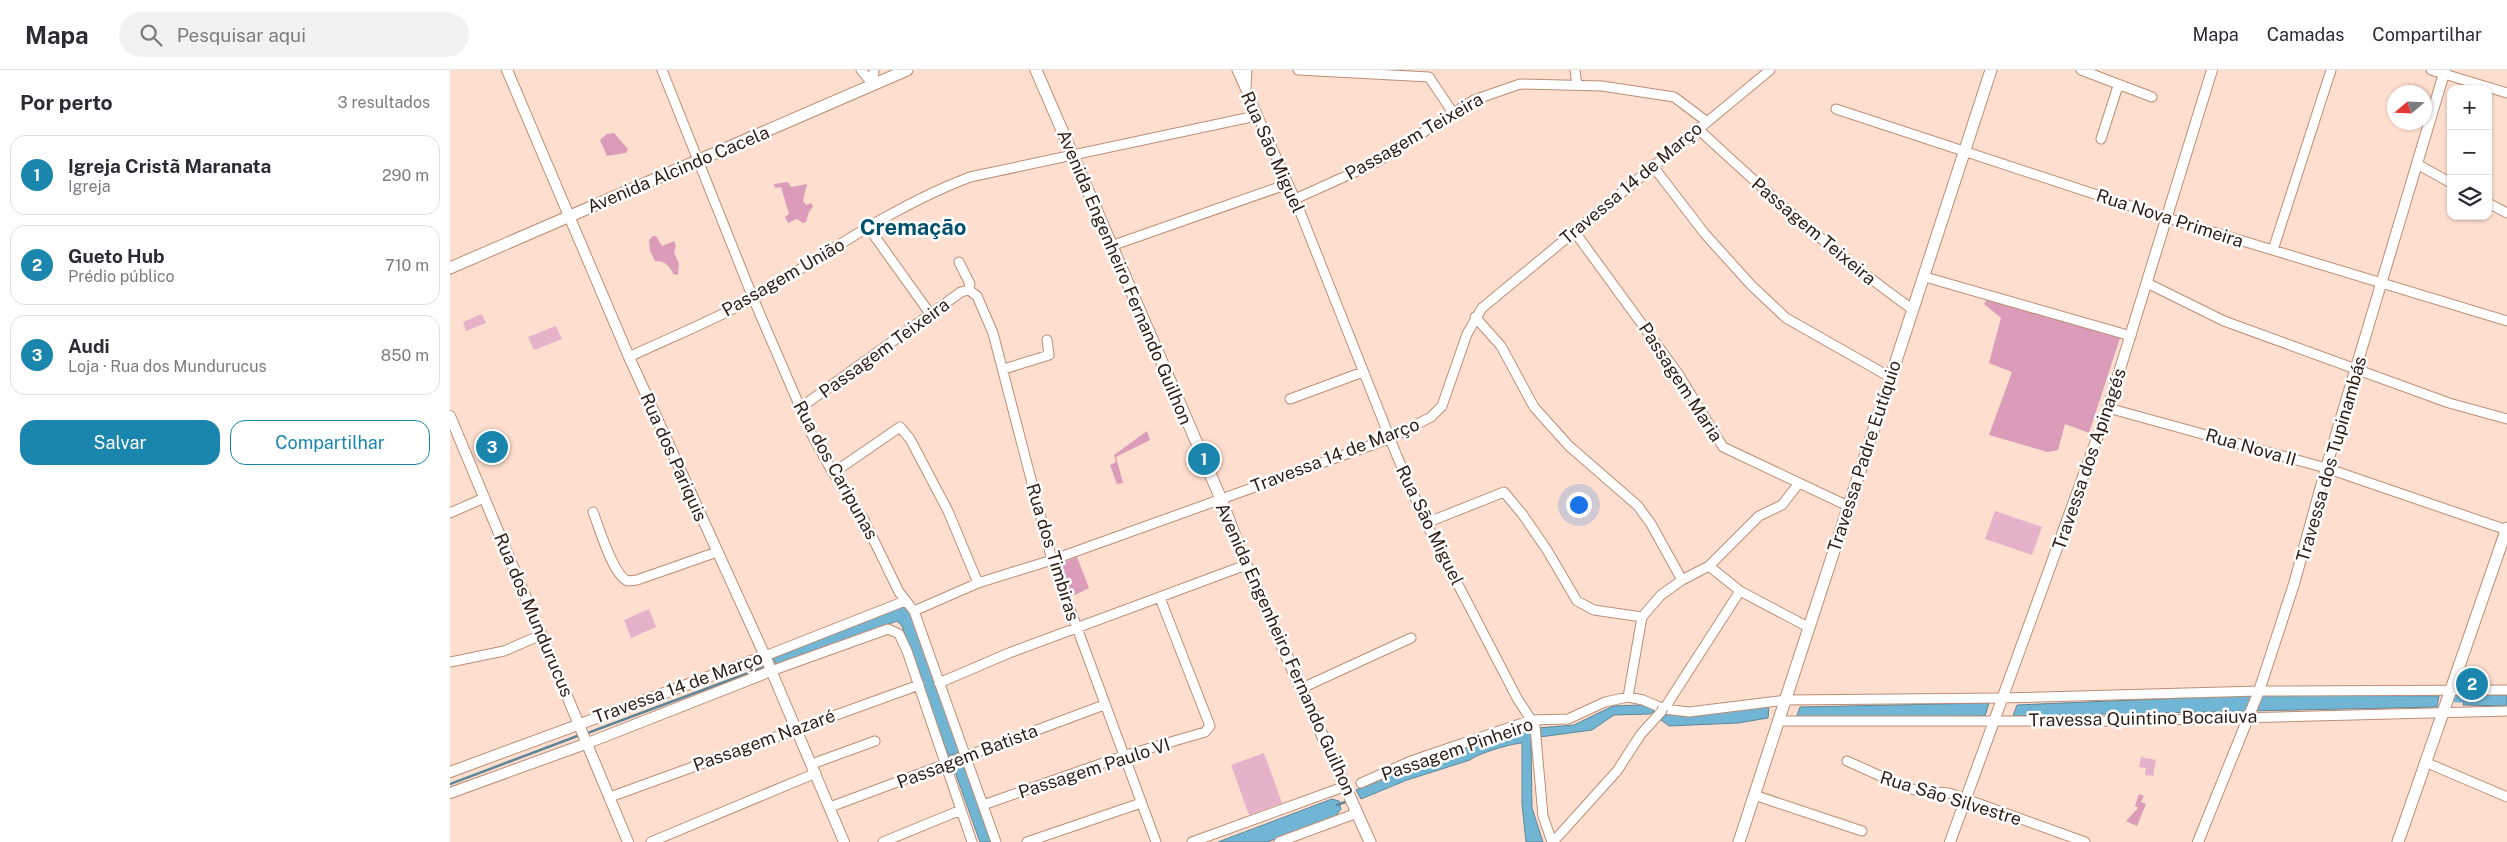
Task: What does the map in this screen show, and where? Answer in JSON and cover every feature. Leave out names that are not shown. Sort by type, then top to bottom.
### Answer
[{"type":"main road","name":"Avenida Alcindo Cacela","points":[[450,268],[906,70]]},
{"type":"main road","name":"Avenida Engenheiro Fernando Guilhon","points":[[1036,70],[1221,499],[1246,565],[1370,842]]},
{"type":"main road","name":"Travessa Padre Eutíquio","points":[[1739,842],[1991,70]]},
{"type":"main road","points":[[2398,842],[2442,711],[2507,529]]},
{"type":"street","name":"Rua dos Pariquis","points":[[508,70],[629,358],[765,656],[844,842]]},
{"type":"street","name":"Rua dos Caripunas","points":[[662,70],[753,298],[800,408],[833,472],[863,518],[905,601],[914,611],[996,842]]},
{"type":"street","points":[[861,70],[873,84]]},
{"type":"street","points":[[873,84],[874,70]]},
{"type":"street","name":"Rua São Miguel","points":[[1237,70],[1256,116],[1295,199],[1391,438],[1396,456],[1426,523],[1533,723],[1537,737],[1543,816],[1552,842]]},
{"type":"street","points":[[1246,90],[1247,70]]},
{"type":"street","points":[[1298,70],[1429,77],[1453,113]]},
{"type":"street","points":[[1575,70],[1577,85]]},
{"type":"street","name":"Travessa 14 de Março","points":[[914,611],[978,583],[1052,560],[1391,438],[1431,418],[1442,406],[1475,317],[1492,299],[1652,165],[1770,70]]},
{"type":"street","points":[[2081,70],[2118,86],[2152,97]]},
{"type":"street","name":"Travessa dos Apinagés","points":[[1950,842],[2108,408],[2212,70]]},
{"type":"street","points":[[2273,250],[2332,70]]},
{"type":"street","points":[[2430,70],[2445,72],[2507,93]]},
{"type":"street","name":"Travessa dos Tupinambás","points":[[2198,842],[2259,691],[2294,584],[2326,468],[2357,371],[2381,284],[2445,72]]},
{"type":"street","name":"Passagem Teixeira","points":[[1295,199],[1375,163],[1453,113],[1488,94],[1520,84],[1627,88],[1674,97],[1706,121]]},
{"type":"street","points":[[2101,139],[2118,86]]},
{"type":"street","name":"Rua Nova Primeira","points":[[1836,109],[2167,218],[2507,321]]},
{"type":"street","name":"Passagem União","points":[[629,358],[753,298],[868,227],[970,177],[1256,116]]},
{"type":"street","name":"Passagem Teixeira","points":[[1697,128],[1828,245],[1866,276],[1912,309]]},
{"type":"street","points":[[2417,164],[2447,181]]},
{"type":"street","points":[[1652,165],[1706,234],[1751,285],[1786,318],[1890,377]]},
{"type":"street","points":[[1111,246],[1288,184]]},
{"type":"street","points":[[2492,205],[2507,213]]},
{"type":"street","points":[[868,227],[931,315]]},
{"type":"street","name":"Passagem Maria","points":[[1574,231],[1679,375],[1723,447],[1848,506]]},
{"type":"street","name":"Rua dos Timbiras","points":[[959,262],[970,284],[969,290],[977,296],[993,333],[1052,560],[1156,842]]},
{"type":"street","points":[[1925,277],[2131,336]]},
{"type":"street","points":[[2147,284],[2224,321],[2357,371],[2449,403],[2507,419]]},
{"type":"street","name":"Passagem Teixeira","points":[[800,408],[961,292],[969,290]]},
{"type":"street","points":[[1475,317],[1501,346],[1534,407],[1569,446],[1638,506],[1651,524],[1682,580]]},
{"type":"street","points":[[1004,370],[1049,355],[1047,340]]},
{"type":"street","points":[[1290,398],[1363,372]]},
{"type":"street","name":"Rua Nova II","points":[[2108,408],[2326,468],[2507,529]]},
{"type":"street","name":"Rua dos Mundurucus","points":[[450,416],[541,635],[580,723],[628,842]]},
{"type":"street","points":[[833,472],[900,427],[910,439],[948,512],[978,583]]},
{"type":"street","points":[[1628,697],[1642,617],[1661,595],[1682,580],[1708,566],[1759,516],[1782,506],[1799,483]]},
{"type":"street","points":[[1426,523],[1504,492],[1523,515],[1547,550],[1577,600],[1601,612],[1642,617]]},
{"type":"street","points":[[450,513],[484,498]]},
{"type":"street","points":[[593,512],[612,561],[620,575],[628,581],[637,580],[717,552]]},
{"type":"street","points":[[939,683],[1009,653],[1246,565]]},
{"type":"street","points":[[1708,566],[1740,591],[1808,627]]},
{"type":"street","points":[[1552,842],[1617,771],[1641,734],[1663,710],[1740,591]]},
{"type":"street","name":"Passagem Paulo VI","points":[[983,805],[1123,756],[1206,732],[1210,726],[1160,598]]},
{"type":"street","name":"Travessa 14 de Março","points":[[450,772],[765,656],[905,601]]},
{"type":"street","name":"Travessa 14 de Março","points":[[450,793],[588,743],[771,671],[888,630],[898,633],[901,637],[919,685]]},
{"type":"street","points":[[450,662],[504,651],[541,635]]},
{"type":"street","points":[[1302,688],[1411,638]]},
{"type":"street","points":[[919,685],[972,842]]},
{"type":"street","name":"Passagem Nazaré","points":[[610,798],[796,728],[919,685]]},
{"type":"street","name":"Travessa Quintino Bocaiuva","points":[[1786,700],[2002,698],[2259,691],[2449,692],[2507,690]]},
{"type":"street","name":"Passagem Pinheiro","points":[[1361,783],[1410,761],[1533,723],[1568,719],[1605,702],[1628,697],[1643,700],[1663,710],[1695,712],[1786,700]]},
{"type":"street","name":"Passagem Batista","points":[[830,808],[1104,705]]},
{"type":"street","name":"Travessa Quintino Bocaiuva","points":[[1779,721],[1994,719],[2122,721],[2507,710]]},
{"type":"street","points":[[651,842],[875,741]]},
{"type":"street","name":"Rua São Silvestre","points":[[1847,760],[1898,784],[1918,790],[1949,793],[2085,842]]},
{"type":"street","points":[[2425,762],[2507,796]]},
{"type":"street","points":[[1192,842],[1346,786]]},
{"type":"street","points":[[1754,795],[1862,831]]},
{"type":"street","points":[[1027,842],[1141,803]]},
{"type":"street","points":[[883,842],[961,810]]},
{"type":"street","points":[[1279,842],[1357,813]]},
{"type":"shaded area","points":[[614,133],[628,149],[626,153],[607,156],[600,140],[607,134]]},
{"type":"shaded area","points":[[788,182],[791,187],[807,184],[803,201],[806,205],[811,203],[813,207],[809,212],[806,222],[803,223],[797,219],[788,223],[785,217],[789,214],[781,187],[775,188],[774,184]]},
{"type":"shaded area","points":[[656,236],[662,246],[674,241],[676,246],[674,252],[679,264],[678,275],[673,274],[666,264],[655,261],[650,251],[649,240]]},
{"type":"shaded area","points":[[1987,299],[2121,335],[2089,433],[2065,424],[2058,450],[2048,452],[1989,435],[2012,372],[1989,363],[2001,318],[1984,304]]},
{"type":"shaded area","points":[[482,314],[486,323],[466,331],[463,322]]},
{"type":"shaded area","points":[[556,326],[562,339],[534,350],[528,337]]},
{"type":"shaded area","points":[[1147,431],[1150,440],[1116,457],[1123,483],[1117,484],[1110,465],[1116,462],[1114,455]]},
{"type":"shaded area","points":[[1995,511],[2042,527],[2032,555],[1985,539]]},
{"type":"shaded area","points":[[1077,557],[1089,588],[1075,595],[1069,593],[1059,564]]},
{"type":"shaded area","points":[[649,609],[656,627],[631,638],[624,620]]},
{"type":"shaded area","points":[[1264,753],[1282,803],[1249,815],[1231,765]]},
{"type":"shaded area","points":[[2141,757],[2156,760],[2153,776],[2145,775],[2146,768],[2139,767]]},
{"type":"shaded area","points":[[2139,794],[2144,796],[2141,802],[2146,804],[2137,826],[2126,821],[2138,808],[2135,806]]},
{"type":"water","points":[[904,606],[908,608],[914,621],[960,752],[948,756],[902,626],[897,621],[777,666],[773,658]]},
{"type":"water","points":[[2465,694],[2507,695],[2507,706],[2463,705]]},
{"type":"water","points":[[2252,695],[2439,696],[2437,707],[2013,716],[2017,705]]},
{"type":"water","points":[[1989,703],[1985,716],[1796,718],[1800,707]]},
{"type":"water","points":[[1641,705],[1658,709],[1650,714],[1614,715],[1592,730],[1540,737],[1538,728],[1574,725],[1613,706]]},
{"type":"water","points":[[1769,706],[1768,718],[1738,723],[1669,726],[1661,720],[1667,713]]},
{"type":"water","points":[[1531,729],[1535,739],[1531,742],[1532,808],[1543,842],[1526,842],[1522,804],[1522,743],[1487,752],[1470,760],[1407,780],[1361,799],[1356,790],[1448,753]]},
{"type":"water","points":[[963,763],[992,842],[980,842],[953,766]]},
{"type":"water","points":[[1332,799],[1339,801],[1341,809],[1334,818],[1267,842],[1218,842]]},
{"type":"waterway","points":[[585,734],[767,666]]},
{"type":"waterway","points":[[2456,698],[2476,698]]},
{"type":"waterway","points":[[450,784],[580,735]]},
{"type":"waterway","points":[[1337,805],[1348,801]]},
{"type":"place","name":"Audi","points":[[492,447]]},
{"type":"place","name":"Igreja Cristã Maranata","points":[[1204,459]]},
{"type":"place","name":"Gueto Hub","points":[[2472,684]]},
{"type":"district","name":"Cremação","points":[[913,227]]}]
